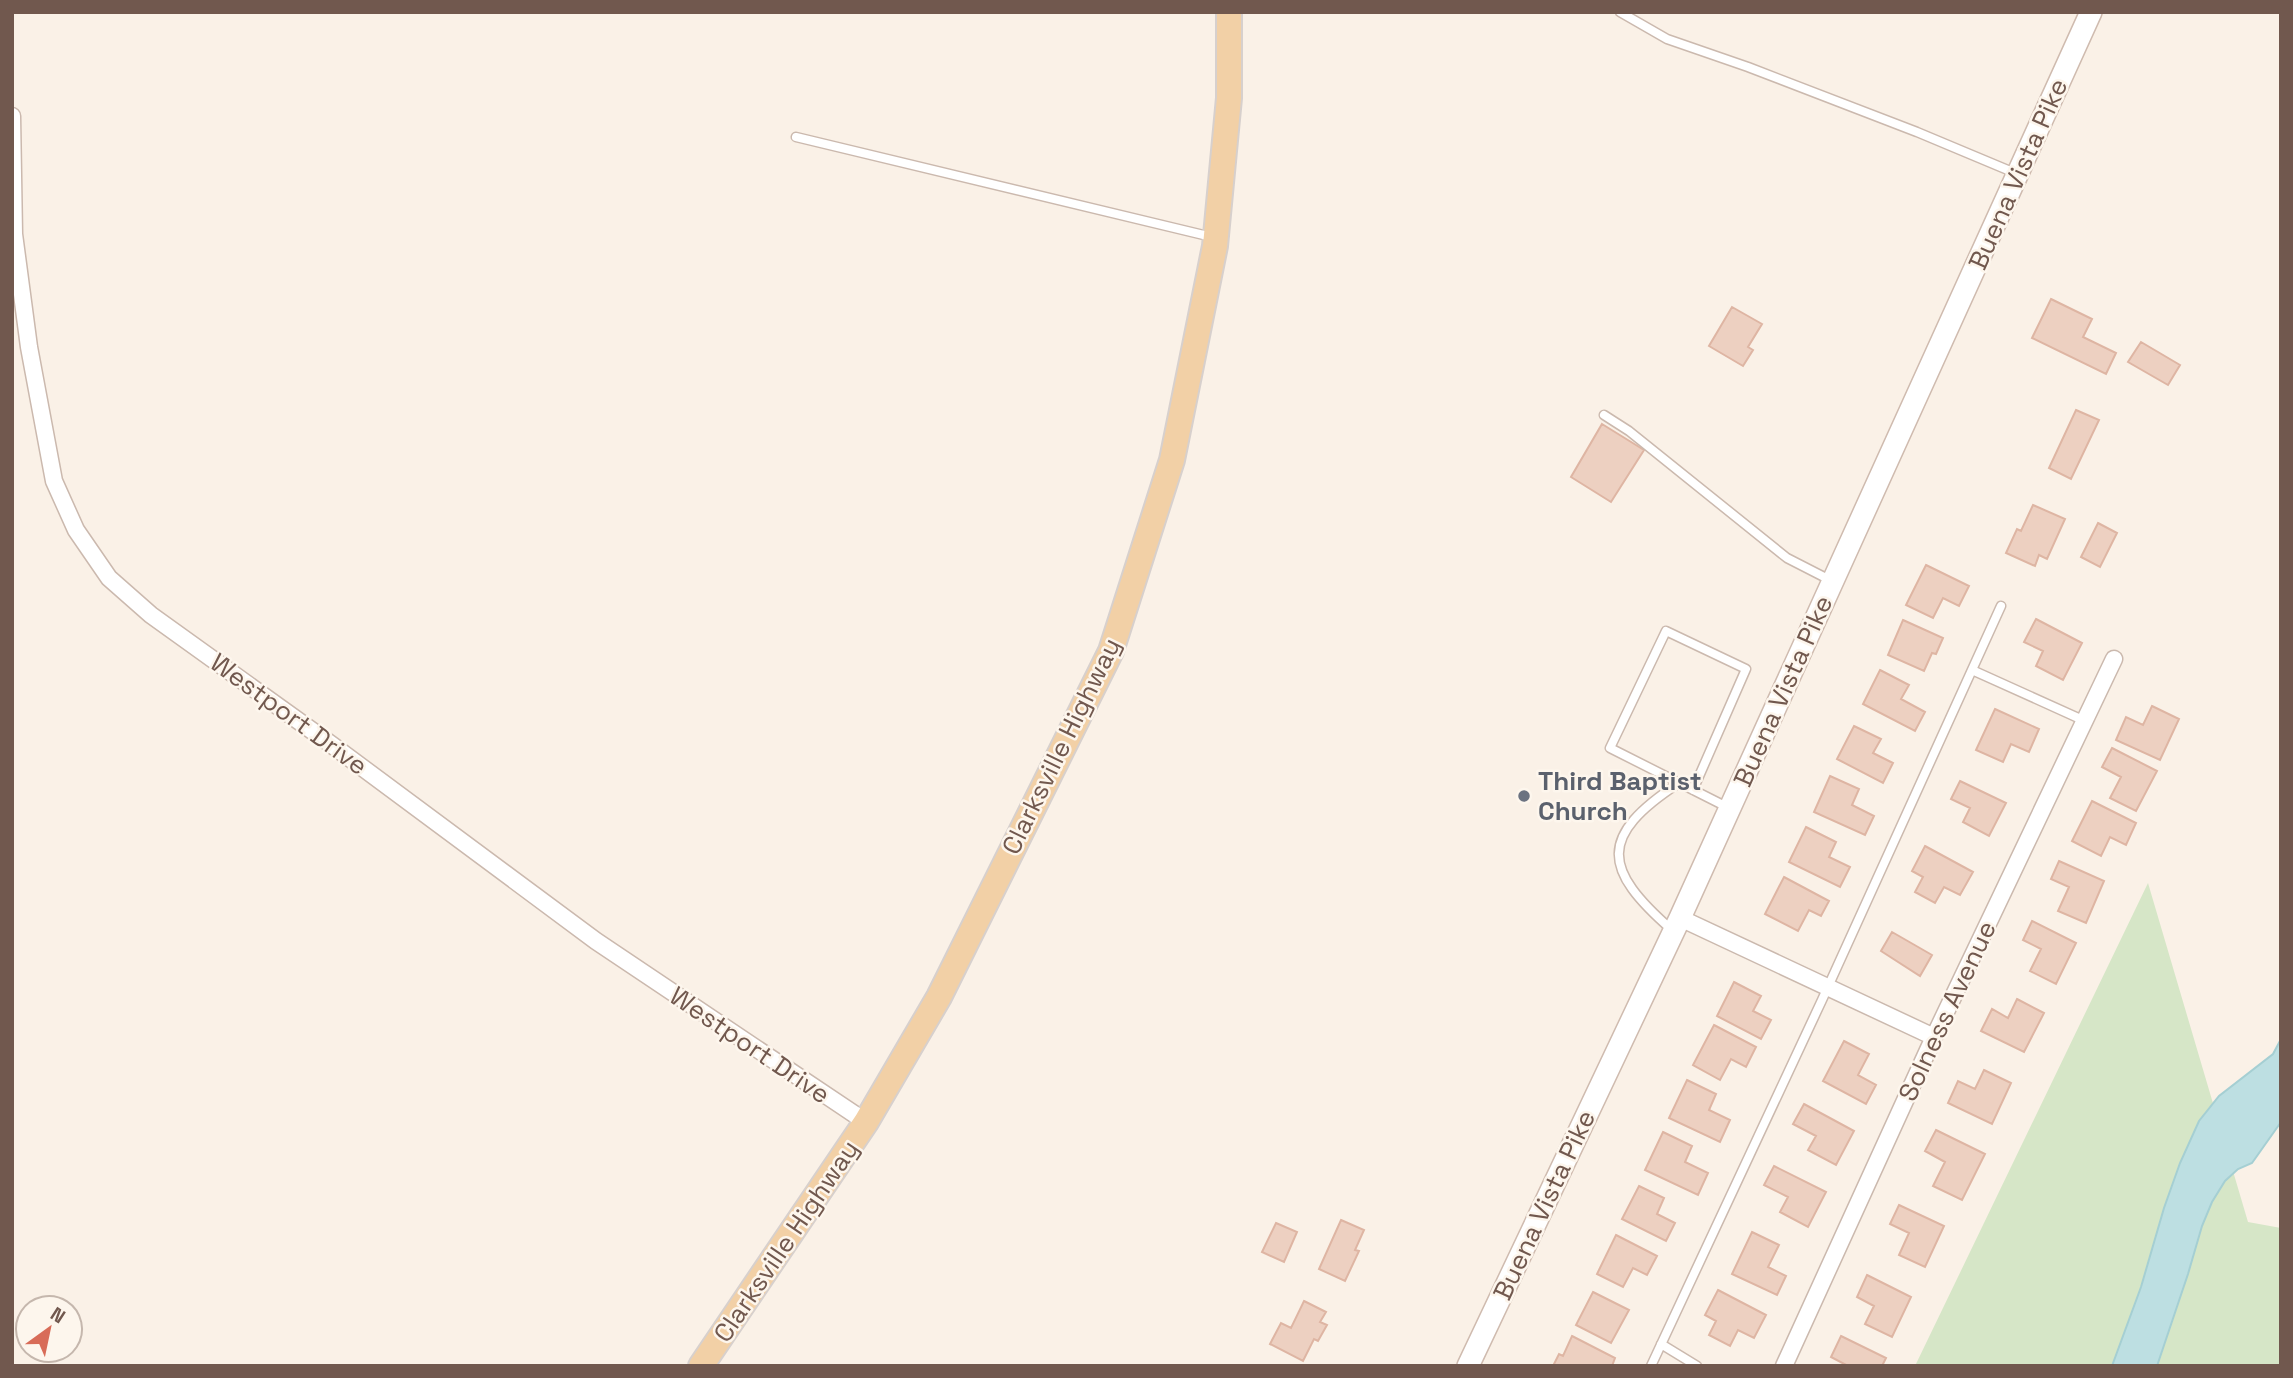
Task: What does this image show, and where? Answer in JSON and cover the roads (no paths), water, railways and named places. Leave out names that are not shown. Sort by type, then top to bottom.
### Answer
[{"type":"main road","name":"Clarksville Highway","points":[[701,1366],[866,1122],[939,997],[1111,651],[1172,460],[1215,237],[1229,98],[1229,12]]},
{"type":"main road","name":"Buena Vista Pike","points":[[1468,1366],[1677,925],[2091,12]]},
{"type":"street","name":"Westport Drive","points":[[12,116],[14,234],[29,347],[54,481],[76,530],[109,578],[151,615],[339,750],[596,941],[866,1122]]},
{"type":"street","name":"Solness Avenue","points":[[1784,1366],[1934,1037],[2114,659]]},
{"type":"street","points":[[1677,925],[1827,987],[1934,1037]]},
{"type":"lane","points":[[1620,12],[1667,39],[1917,132],[2018,174]]},
{"type":"lane","points":[[796,137],[1215,237]]},
{"type":"lane","points":[[1604,415],[1629,431],[1787,558],[1833,582]]},
{"type":"lane","points":[[1651,1366],[2001,606]]},
{"type":"lane","points":[[1693,790],[1746,669],[1666,631],[1610,748],[1693,790],[1730,808]]},
{"type":"lane","points":[[1972,670],[2085,721]]},
{"type":"lane","points":[[1677,925],[1648,909],[1629,886],[1620,867],[1619,851],[1628,824],[1655,799],[1679,783]]},
{"type":"lane","points":[[1661,1344],[1697,1366]]},
{"type":"water","points":[[2281,1039],[2281,1122],[2252,1163],[2238,1169],[2225,1181],[2212,1202],[2157,1366],[2112,1366],[2141,1287],[2164,1208],[2199,1121],[2219,1096],[2273,1054]]},
{"type":"place","name":"Third Baptist Church","points":[[1524,796]]}]
